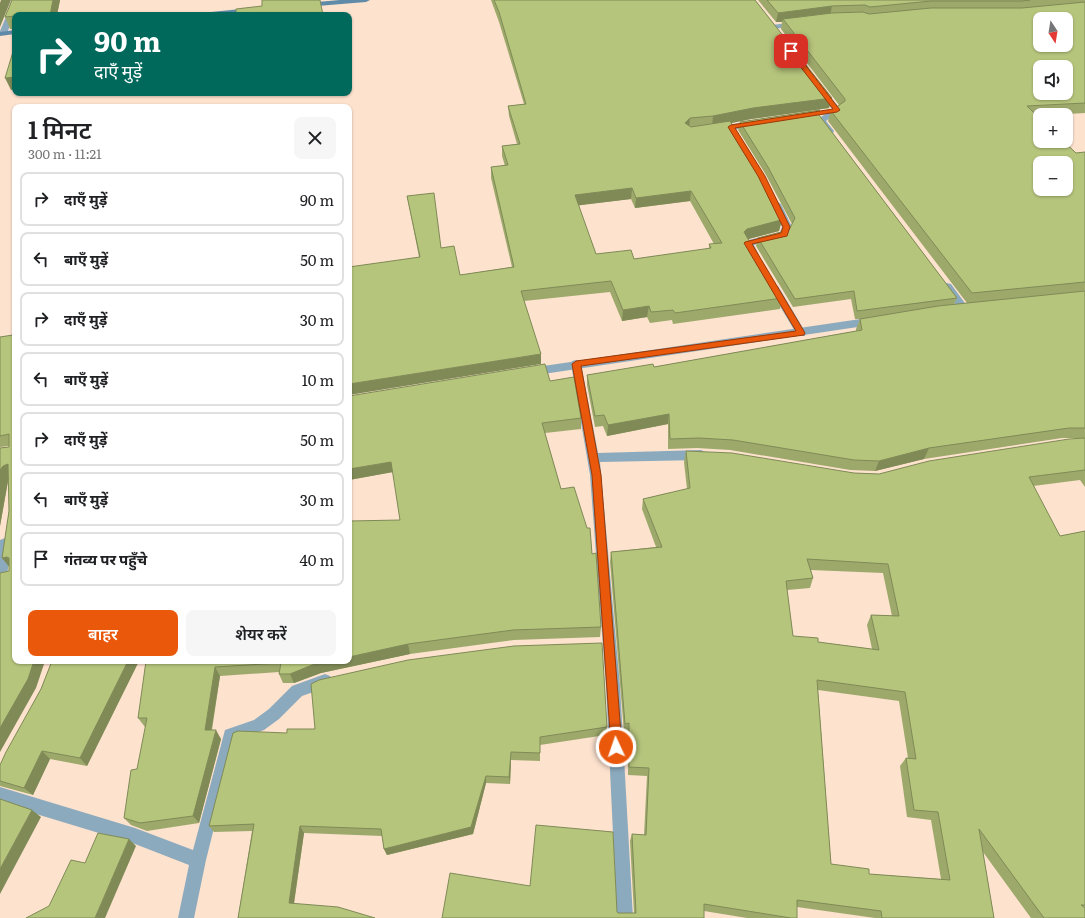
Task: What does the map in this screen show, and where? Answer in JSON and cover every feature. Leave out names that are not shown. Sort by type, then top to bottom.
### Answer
[{"type":"main road","points":[[299,6],[366,0]]},
{"type":"main road","points":[[231,12],[261,9]]},
{"type":"main road","points":[[1,33],[12,32]]},
{"type":"street","points":[[1,33],[17,0]]},
{"type":"street","points":[[773,27],[803,24]]},
{"type":"street","points":[[814,80],[837,110]]},
{"type":"street","points":[[813,114],[837,110]]},
{"type":"street","points":[[835,139],[821,120],[837,110]]},
{"type":"street","points":[[712,131],[766,121]]},
{"type":"street","points":[[731,127],[739,139]]},
{"type":"street","points":[[759,262],[748,243],[784,234],[787,227],[771,194]]},
{"type":"street","points":[[939,276],[967,307],[948,310]]},
{"type":"street","points":[[770,282],[801,333]]},
{"type":"street","points":[[522,373],[576,364],[801,333],[886,319]]},
{"type":"street","points":[[576,364],[596,475],[613,686],[625,918]]},
{"type":"street","points":[[594,458],[697,455],[710,456]]},
{"type":"street","points":[[7,532],[0,577],[12,575]]},
{"type":"street","points":[[593,644],[609,644]]},
{"type":"street","points":[[186,918],[198,860],[230,735],[259,725],[274,714],[297,691],[321,681],[336,678]]},
{"type":"street","points":[[0,795],[135,836],[198,860]]},
{"type":"building","points":[[12,0],[53,0],[51,12],[12,12],[12,16],[5,17]]},
{"type":"building","points":[[262,0],[320,0],[322,12],[236,12],[236,9],[262,6]]},
{"type":"building","points":[[494,0],[755,0],[832,98],[753,108],[713,116],[690,118],[685,123],[691,127],[730,121],[758,166],[783,216],[781,220],[747,229],[744,232],[782,298],[675,313],[673,310],[651,312],[649,306],[623,310],[611,281],[521,291],[541,354],[352,384],[352,267],[420,257],[407,196],[434,193],[441,248],[454,246],[460,275],[514,267],[491,167],[508,165],[502,146],[520,144],[508,106],[526,104],[499,12]],"holes":[[[632,188],[636,198],[691,191],[722,243],[709,244],[711,248],[634,259],[631,250],[596,254],[575,195]]]},
{"type":"building","points":[[767,0],[1030,0],[931,1],[870,7],[865,5],[832,6],[778,13]]},
{"type":"building","points":[[1085,2],[1085,103],[1027,106],[1033,112],[1033,148],[1071,148],[1076,153],[1085,152],[1085,282],[972,293],[831,111],[845,101],[845,99],[783,19],[832,13],[863,12],[869,14],[931,8],[1022,8]]},
{"type":"building","points":[[12,55],[12,77],[5,78]]},
{"type":"building","points":[[820,110],[817,112],[819,115],[957,298],[857,311],[854,291],[795,299],[758,238],[789,230],[795,218],[768,167],[740,122]]},
{"type":"building","points":[[1085,291],[1085,428],[1069,428],[929,448],[879,461],[854,460],[733,440],[699,438],[670,439],[669,414],[608,425],[604,415],[595,416],[587,375],[653,364],[654,367],[862,330],[860,319],[938,306]]},
{"type":"building","points":[[12,335],[12,664],[33,664],[28,679],[0,728],[0,573],[9,571],[9,558],[2,558],[9,511],[8,464],[3,466],[0,470],[0,448],[9,447],[9,434],[0,436],[0,337]]},
{"type":"building","points":[[545,364],[550,381],[574,377],[581,418],[542,423],[561,489],[574,487],[587,528],[590,528],[592,554],[596,553],[601,627],[513,630],[408,644],[352,656],[352,521],[400,520],[391,462],[352,468],[352,396]]},
{"type":"building","points":[[1085,438],[1085,470],[1029,477],[1060,536],[1085,531],[1085,905],[1081,905],[1085,908],[1085,918],[1044,918],[979,829],[994,918],[882,918],[881,911],[797,900],[797,918],[704,904],[704,918],[442,918],[450,873],[530,886],[536,825],[613,832],[617,912],[636,913],[632,834],[646,835],[649,768],[629,767],[629,723],[625,724],[611,552],[662,547],[643,499],[690,488],[686,451],[732,453],[854,473],[879,474],[929,461],[1069,439]],"holes":[[[807,559],[888,564],[899,616],[871,615],[879,650],[818,642],[818,638],[793,636],[786,581],[813,578]],[[817,680],[905,692],[916,759],[906,758],[914,810],[938,812],[950,880],[869,874],[869,869],[831,864]]]},
{"type":"building","points":[[602,643],[607,727],[540,737],[540,753],[511,752],[509,777],[486,776],[471,827],[384,849],[381,829],[300,826],[289,903],[338,907],[375,918],[238,918],[254,824],[209,826],[233,733],[238,731],[287,733],[287,729],[315,729],[311,684],[319,680],[408,660],[514,646]]},
{"type":"building","points":[[51,664],[127,664],[80,758],[42,751],[24,788],[0,781],[0,765],[41,689]]},
{"type":"building","points":[[146,664],[264,664],[215,667],[205,730],[216,730],[193,816],[140,823],[124,818],[131,770],[137,769],[147,718],[138,718]]},
{"type":"building","points":[[281,664],[315,664],[290,674],[279,674]]},
{"type":"building","points":[[0,799],[32,810],[0,869]]},
{"type":"building","points":[[98,833],[129,839],[95,918],[26,918],[49,906],[71,860],[85,863]]},
{"type":"route","points":[[616,747],[613,686],[596,475],[576,364],[801,333],[748,243],[784,234],[787,227],[761,176],[731,127],[837,110],[791,51]]}]
